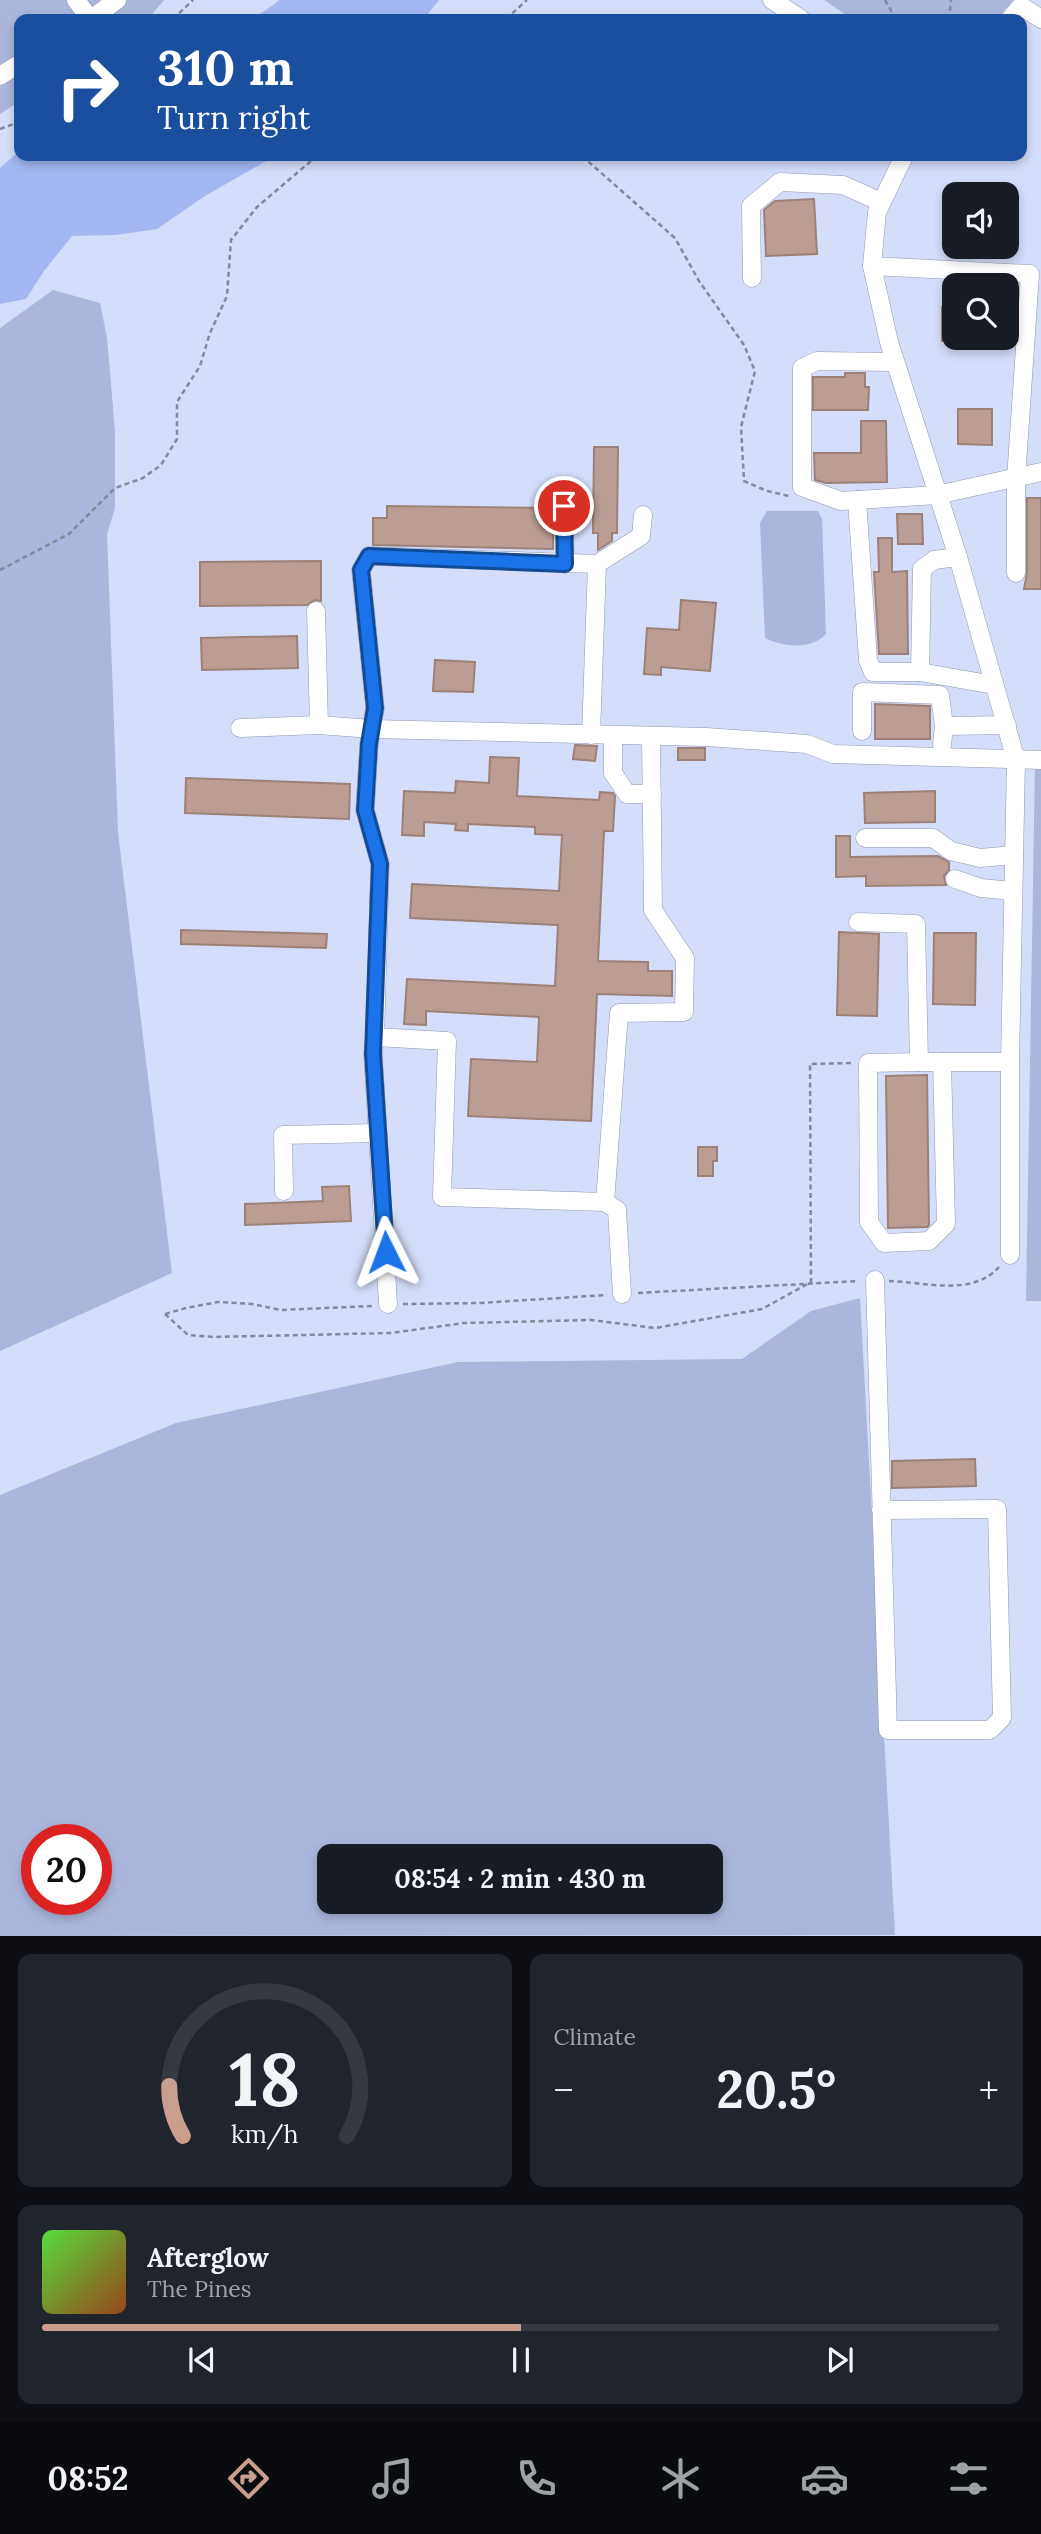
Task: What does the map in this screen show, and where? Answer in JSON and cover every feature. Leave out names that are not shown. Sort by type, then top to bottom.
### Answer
[{"type":"street","points":[[97,14],[117,0]]},
{"type":"street","points":[[772,0],[794,14]]},
{"type":"street","points":[[1014,14],[1021,6],[1041,19]]},
{"type":"street","points":[[902,161],[877,212],[872,266],[895,362],[958,557],[1016,760],[1010,1062],[1010,1255]]},
{"type":"street","points":[[752,278],[751,206],[780,182],[843,185],[881,202]]},
{"type":"street","points":[[872,266],[1030,274],[1016,479],[1016,573]]},
{"type":"street","points":[[895,362],[817,361],[802,368],[802,486],[841,501],[937,495],[1041,472]]},
{"type":"street","points":[[856,500],[868,660],[873,672],[919,672],[994,685]]},
{"type":"street","points":[[564,506],[565,564]]},
{"type":"street","points":[[388,1304],[373,1054],[380,864],[365,810],[375,708],[361,570],[369,556],[597,564],[641,536],[643,515]]},
{"type":"street","points":[[919,672],[922,569],[934,560],[958,557]]},
{"type":"street","points":[[591,735],[597,564]]},
{"type":"street","points":[[316,611],[319,725]]},
{"type":"street","points":[[862,731],[862,692],[940,695],[944,726],[942,745]]},
{"type":"street","points":[[240,728],[319,725],[372,729],[651,736],[807,744],[833,754],[1041,760]]},
{"type":"street","points":[[944,726],[1007,725]]},
{"type":"street","points":[[613,736],[613,773],[627,793],[652,794]]},
{"type":"street","points":[[605,1202],[619,1013],[684,1012],[685,958],[653,910],[651,736]]},
{"type":"street","points":[[865,838],[933,838],[951,851],[980,858],[1014,855]]},
{"type":"street","points":[[955,878],[981,888],[1013,891]]},
{"type":"street","points":[[858,922],[916,924],[919,1062]]},
{"type":"street","points":[[375,1037],[447,1041],[442,1197],[605,1202],[617,1210],[622,1294]]},
{"type":"street","points":[[942,1062],[946,1224],[929,1241],[884,1243],[869,1222],[868,1063],[919,1062],[942,1062],[1010,1062]]},
{"type":"street","points":[[284,1191],[282,1135],[378,1133]]},
{"type":"street","points":[[875,1280],[881,1510],[888,1730],[990,1730],[1002,1718],[997,1509],[881,1510]]},
{"type":"path","points":[[178,14],[193,0]]},
{"type":"path","points":[[512,14],[527,0]]},
{"type":"path","points":[[0,570],[69,534],[115,488],[143,478],[161,465],[177,439],[177,402],[200,366],[210,333],[227,296],[231,240],[257,206],[311,161]]},
{"type":"path","points":[[588,161],[674,238],[699,281],[744,345],[755,371],[741,427],[744,481],[766,491],[795,497]]},
{"type":"path","points":[[811,1282],[810,1064],[868,1063]]},
{"type":"path","points":[[811,1282],[762,1309],[655,1328],[591,1320],[464,1323],[391,1333],[213,1338],[188,1335],[165,1314],[218,1302],[252,1304],[281,1310],[333,1309],[388,1304],[479,1303],[811,1282],[875,1280],[968,1285],[985,1280],[1010,1255]]},
{"type":"shaded area","points":[[0,0],[164,0],[152,14],[14,14],[14,105],[0,114]]},
{"type":"shaded area","points":[[280,0],[439,0],[428,14],[260,14]]},
{"type":"shaded area","points":[[824,0],[1013,0],[1001,14],[845,14]]},
{"type":"shaded area","points":[[14,155],[14,161],[266,161],[205,196],[157,229],[116,235],[72,236],[26,299],[0,304],[0,168]]},
{"type":"shaded area","points":[[53,290],[100,303],[107,338],[115,431],[115,508],[107,534],[118,833],[172,1273],[0,1351],[0,328]]},
{"type":"shaded area","points":[[767,511],[818,511],[822,519],[826,634],[813,643],[788,645],[765,638],[760,523]]},
{"type":"shaded area","points":[[1035,765],[1041,765],[1041,1301],[1026,1301]]},
{"type":"shaded area","points":[[860,1298],[895,1935],[0,1936],[0,1495],[176,1423],[458,1362],[742,1359],[811,1311]]},
{"type":"building","points":[[814,199],[817,254],[766,256],[764,210],[775,201]]},
{"type":"building","points":[[845,373],[865,373],[865,387],[869,387],[868,410],[813,410],[813,377],[845,377]]},
{"type":"building","points":[[958,409],[992,409],[992,445],[958,444]]},
{"type":"building","points":[[861,421],[886,421],[887,482],[826,483],[815,480],[814,453],[861,453]]},
{"type":"building","points":[[594,447],[618,447],[617,533],[612,533],[612,541],[598,550],[598,533],[593,533]]},
{"type":"building","points":[[1027,498],[1041,498],[1041,589],[1024,589],[1027,573]]},
{"type":"building","points":[[387,506],[553,508],[553,549],[373,545],[373,518],[387,518]]},
{"type":"building","points":[[897,514],[922,514],[923,544],[898,544]]},
{"type":"building","points":[[878,538],[892,538],[892,572],[907,571],[908,654],[879,654],[874,572],[879,572]]},
{"type":"building","points":[[321,561],[321,601],[315,600],[307,605],[200,606],[200,562]]},
{"type":"building","points":[[681,600],[716,603],[710,671],[661,667],[661,675],[644,674],[647,628],[679,630]]},
{"type":"building","points":[[297,636],[298,668],[202,670],[201,638]]},
{"type":"building","points":[[435,660],[475,662],[473,692],[433,691]]},
{"type":"building","points":[[875,704],[930,706],[930,739],[875,739]]},
{"type":"building","points":[[575,745],[597,746],[595,761],[573,759]]},
{"type":"building","points":[[678,748],[705,748],[705,760],[678,760]]},
{"type":"building","points":[[490,757],[519,758],[517,796],[599,800],[600,792],[613,793],[613,831],[604,831],[598,961],[648,962],[648,971],[672,971],[672,996],[597,994],[591,1121],[468,1116],[471,1059],[537,1062],[539,1017],[426,1011],[426,1025],[404,1024],[407,979],[555,986],[558,925],[410,918],[412,884],[559,891],[562,835],[535,834],[535,827],[468,824],[468,831],[455,830],[456,824],[424,822],[424,836],[402,835],[404,791],[455,793],[456,781],[489,783]]},
{"type":"building","points":[[186,778],[350,784],[349,819],[185,813]]},
{"type":"building","points":[[935,791],[935,822],[865,823],[864,793]]},
{"type":"building","points":[[836,836],[850,836],[850,857],[938,856],[949,862],[949,870],[944,876],[946,885],[866,886],[866,876],[836,877]]},
{"type":"building","points":[[181,930],[327,934],[326,948],[181,944]]},
{"type":"building","points":[[839,932],[879,934],[877,1016],[837,1015]]},
{"type":"building","points":[[934,933],[976,933],[975,1005],[933,1004]]},
{"type":"building","points":[[927,1075],[929,1225],[888,1228],[886,1076]]},
{"type":"building","points":[[698,1147],[717,1147],[713,1176],[698,1176]]},
{"type":"building","points":[[349,1186],[351,1221],[245,1225],[245,1204],[323,1201],[322,1187]]},
{"type":"building","points":[[975,1459],[976,1486],[892,1488],[892,1461]]},
{"type":"route","points":[[386,1252],[373,1054],[380,864],[365,810],[369,744],[375,708],[361,570],[369,556],[565,564],[564,506]]}]
